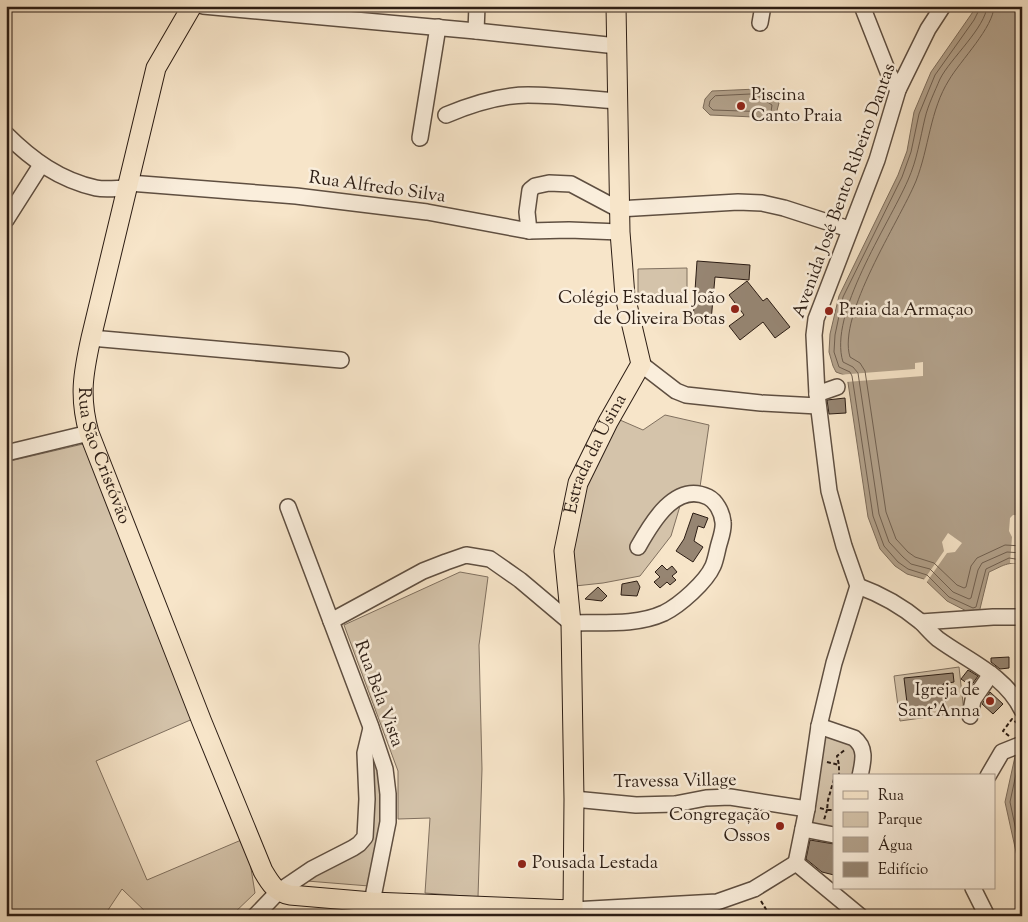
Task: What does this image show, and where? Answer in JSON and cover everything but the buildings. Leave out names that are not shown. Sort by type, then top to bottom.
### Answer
[{"type":"main road","name":"Rua São Cristóvão","points":[[192,6],[156,68],[85,366],[82,392],[84,417],[205,731],[263,871],[278,892]]},
{"type":"main road","points":[[616,6],[618,209],[625,296],[641,364]]},
{"type":"main road","name":"Estrada da Usina","points":[[573,913],[574,799],[571,623],[564,551],[578,483],[608,422],[641,364]]},
{"type":"main road","points":[[278,892],[290,895],[372,902],[573,913]]},
{"type":"street","points":[[203,6],[438,27],[617,46]]},
{"type":"street","points":[[476,31],[477,6]]},
{"type":"street","points":[[760,24],[763,6]]},
{"type":"street","points":[[862,6],[888,72],[898,90]]},
{"type":"street","name":"Avenida José Bento Ribeiro Dantas","points":[[858,586],[844,546],[829,491],[818,400],[814,335],[816,318],[876,160],[898,90],[928,29],[943,6]]},
{"type":"street","points":[[420,138],[438,27]]},
{"type":"street","points":[[446,114],[494,99],[527,94],[617,101]]},
{"type":"street","name":"Rua Alfredo Silva","points":[[6,134],[41,165],[61,176],[98,188],[128,185],[296,196],[427,212],[529,231],[620,232]]},
{"type":"street","points":[[6,220],[41,165]]},
{"type":"street","points":[[529,231],[527,212],[530,190],[539,185],[549,183],[571,184],[618,209],[738,202],[762,204],[784,208],[849,229]]},
{"type":"street","points":[[91,338],[341,360]]},
{"type":"street","points":[[641,364],[676,391],[686,395],[761,403],[818,400],[838,387]]},
{"type":"street","points":[[6,454],[89,433]]},
{"type":"street","points":[[331,621],[423,572],[466,556],[490,559],[520,580],[571,623],[625,622],[649,618],[666,612],[704,580],[713,566],[722,530],[723,521],[720,511],[709,498],[700,494],[691,494],[675,500],[663,509],[638,547]]},
{"type":"street","name":"Rua Bela Vista","points":[[288,507],[385,769],[388,794],[388,822],[372,902]]},
{"type":"street","points":[[573,913],[717,902],[754,889],[796,863],[807,809],[819,726],[834,663],[858,586],[877,593],[921,622],[936,638],[990,674],[1010,690],[1022,710]]},
{"type":"street","points":[[921,622],[1022,617]]},
{"type":"street","points":[[970,716],[973,700],[990,674]]},
{"type":"street","points":[[819,726],[854,738],[860,745],[863,762],[860,774]]},
{"type":"street","points":[[255,916],[278,892],[312,869],[353,848],[365,836],[367,799],[365,754],[371,727]]},
{"type":"street","points":[[990,774],[1011,748]]},
{"type":"street","name":"Travessa Village","points":[[574,799],[636,805],[674,804],[706,798],[730,797],[807,809]]},
{"type":"street","points":[[803,829],[833,835]]},
{"type":"street","points":[[796,863],[860,916]]},
{"type":"street","points":[[974,890],[987,916]]},
{"type":"path","points":[[1011,748],[1009,736],[1003,731],[1012,720],[1018,724],[1022,717]]},
{"type":"path","points":[[839,774],[837,756],[845,749],[855,748],[860,745]]},
{"type":"path","points":[[833,782],[827,810],[833,810]]},
{"type":"path","points":[[754,889],[770,916]]},
{"type":"green space","points":[[687,268],[687,295],[638,296],[638,269]]},
{"type":"green space","points":[[665,415],[709,425],[700,487],[680,506],[671,536],[640,576],[575,586],[573,551],[586,483],[620,420],[643,430]]},
{"type":"green space","points":[[83,444],[195,718],[96,761],[147,880],[246,838],[255,893],[231,916],[150,916],[122,889],[104,916],[6,916],[6,462]]},
{"type":"green space","points":[[460,572],[488,577],[479,645],[482,769],[478,897],[425,893],[430,818],[398,819],[398,771],[344,625]]},
{"type":"green space","points":[[959,667],[964,712],[900,721],[894,676]]},
{"type":"green space","points":[[822,735],[848,741],[856,749],[856,764],[854,774],[833,774],[833,832],[805,826]]},
{"type":"green space","points":[[372,741],[379,770],[382,822],[369,886],[307,881],[316,871],[366,846]]},
{"type":"water","points":[[977,6],[1022,6],[1022,567],[1014,563],[1001,566],[989,572],[978,617],[947,601],[924,579],[907,574],[895,566],[880,549],[868,517],[847,376],[836,372],[829,352],[830,334],[839,296],[898,175],[907,151],[914,112],[931,72]]},
{"type":"water","name":"Piscina Canto Praia","points":[[757,89],[779,103],[775,118],[710,115],[703,108],[705,99],[712,91]]},
{"type":"water","points":[[1016,752],[1022,754],[1022,879],[1005,802]]},
{"type":"pier","points":[[923,362],[923,376],[846,382],[845,378],[837,375],[915,369],[915,363]]},
{"type":"pier","points":[[1013,515],[1022,516],[1022,541],[1019,564],[1010,563],[1012,537],[1009,531],[1010,518]]},
{"type":"pier","points":[[948,533],[962,543],[955,552],[947,553],[926,583],[923,581],[944,551],[942,542]]},
{"type":"place","name":"Piscina Canto Praia","points":[[741,106]]},
{"type":"place","name":"Colégio Estadual João de Oliveira Botas","points":[[735,309]]},
{"type":"place","name":"Praia da Armaçao","points":[[829,311]]},
{"type":"place","name":"Igreja de Sant'Anna","points":[[990,701]]},
{"type":"place","name":"Congregação Ossos","points":[[780,826]]},
{"type":"place","name":"Pousada Lestada","points":[[522,864]]}]
